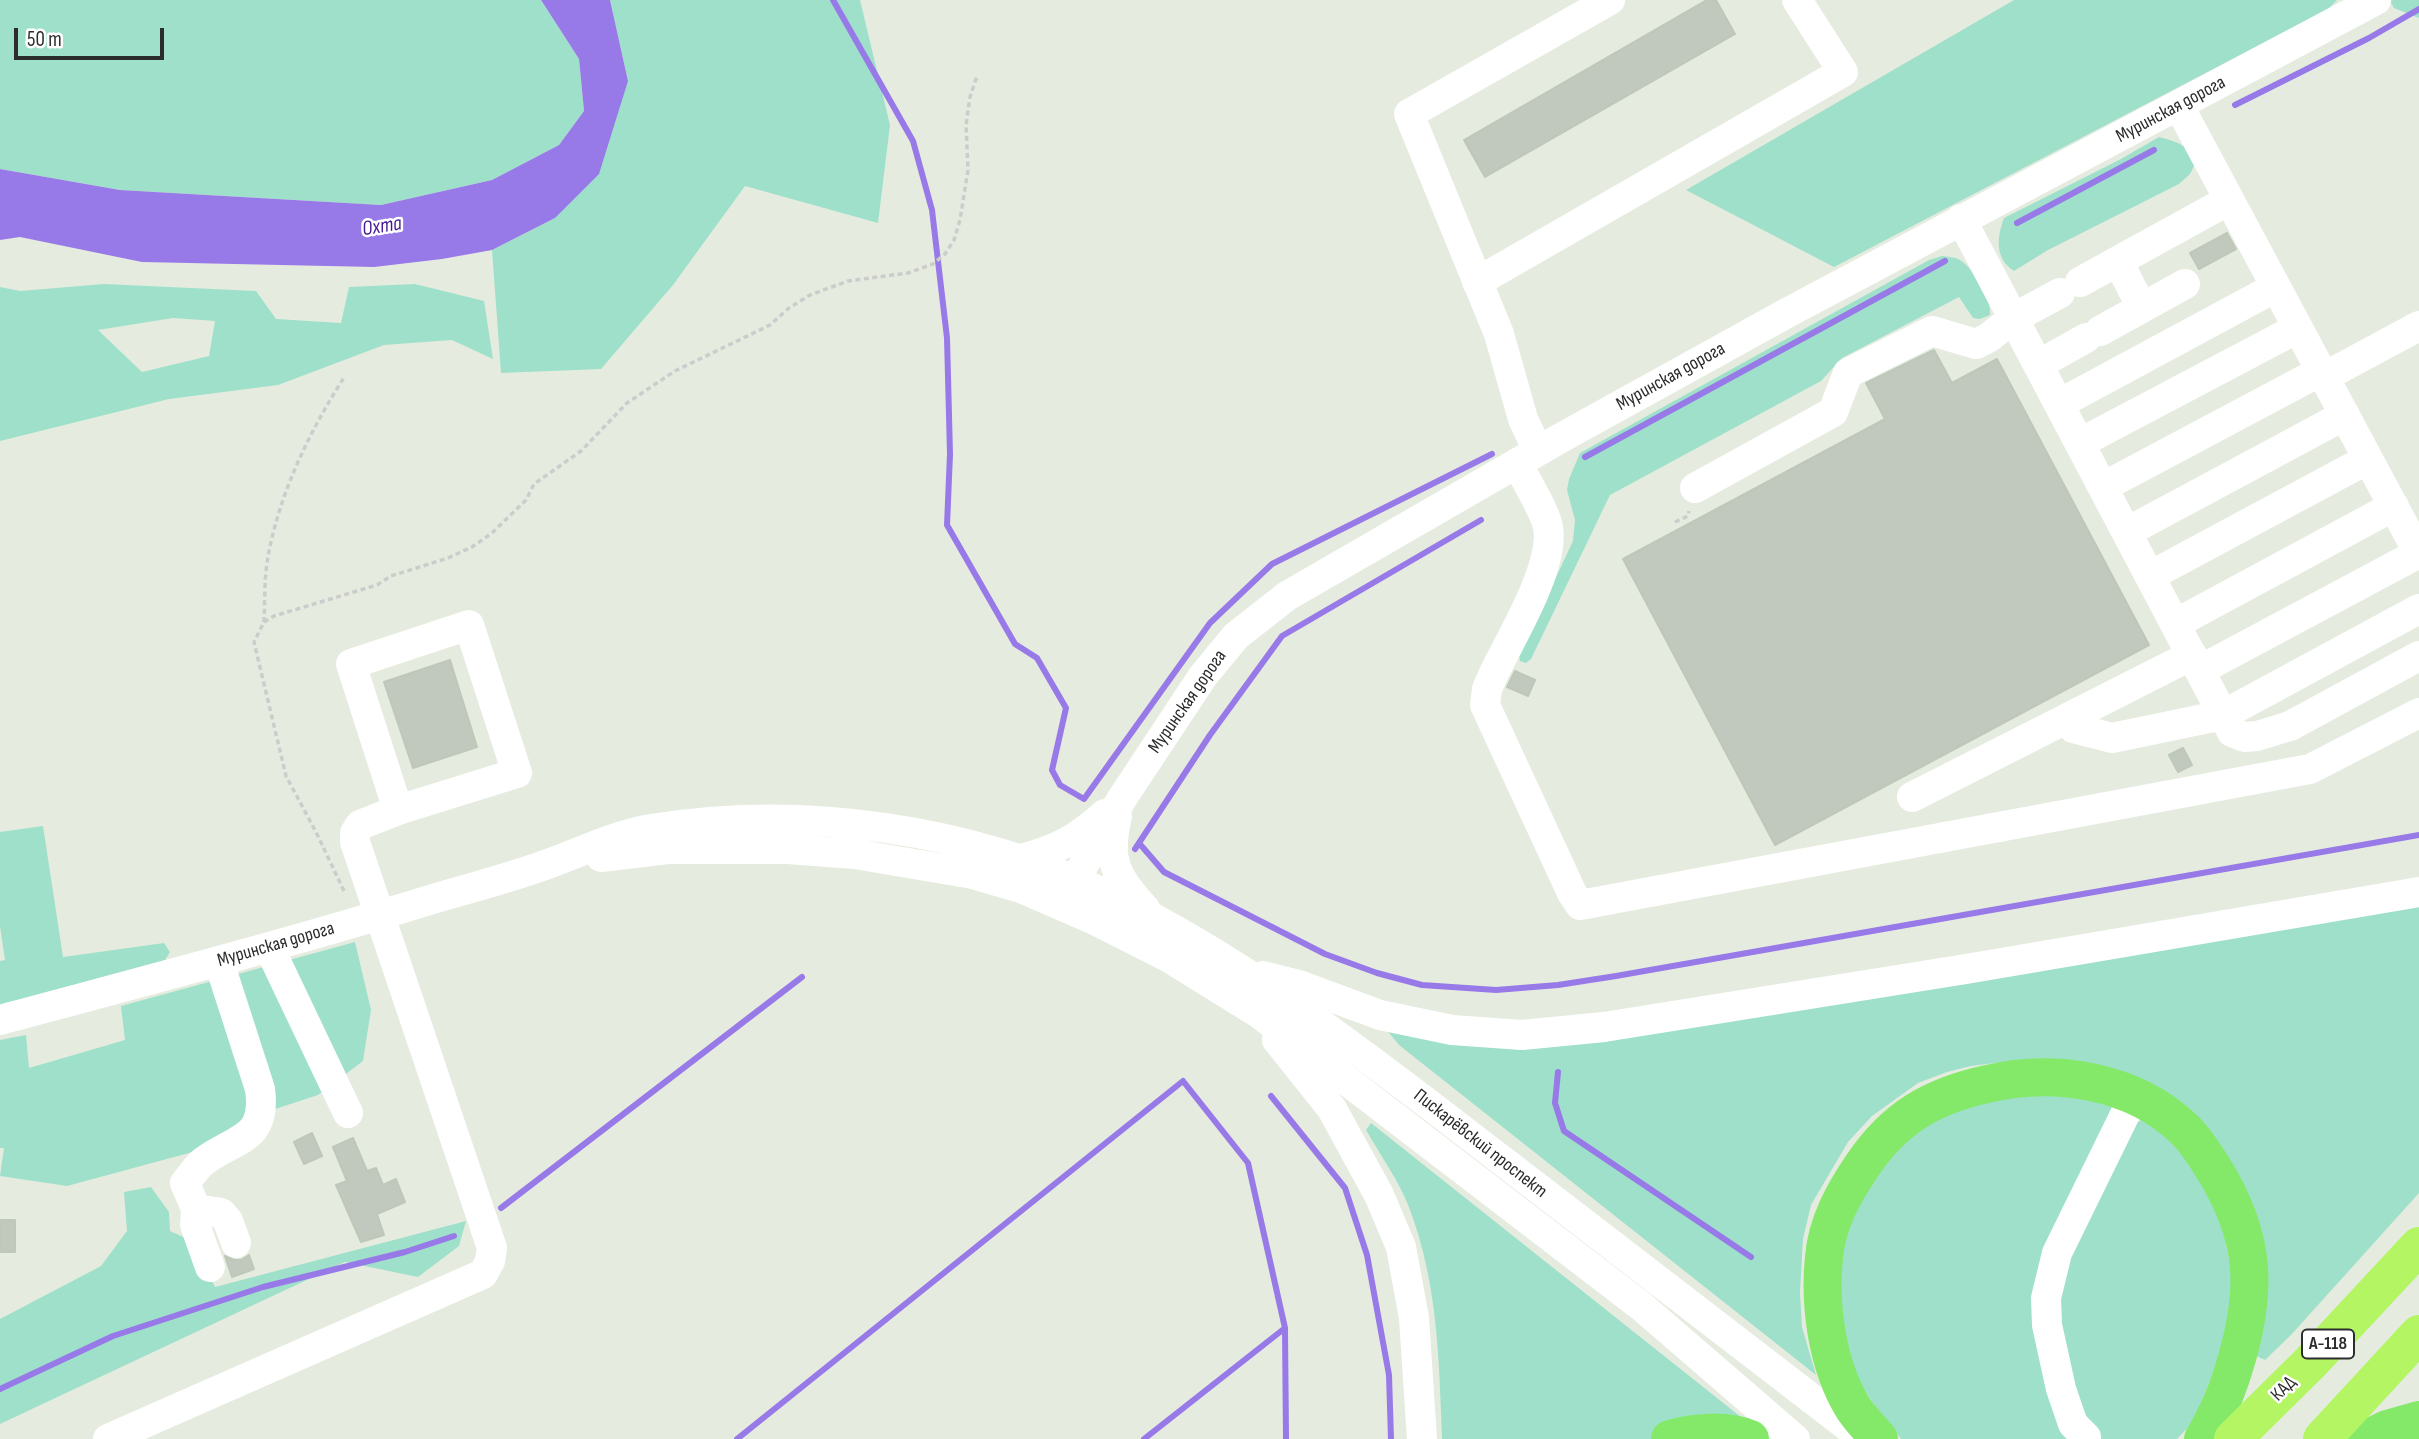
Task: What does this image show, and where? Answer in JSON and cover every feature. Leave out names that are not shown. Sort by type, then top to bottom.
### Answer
[{"type":"highway","name":"КАД","points":[[2233,1439],[2311,1362],[2419,1246]]},
{"type":"highway","points":[[2322,1439],[2419,1334]]},
{"type":"main road","points":[[1879,1439],[1852,1406],[1830,1349],[1822,1295],[1825,1245],[1833,1214],[1870,1154],[1910,1113],[1933,1100],[1960,1090],[2005,1080],[2050,1076],[2088,1081],[2134,1096],[2171,1118],[2200,1147],[2227,1189],[2242,1228],[2249,1266],[2249,1295],[2229,1384],[2213,1424],[2203,1439]]},
{"type":"main road","points":[[2367,1439],[2387,1429],[2419,1420]]},
{"type":"main road","points":[[1670,1439],[1682,1435],[1716,1433],[1750,1439]]},
{"type":"street","points":[[1610,0],[1409,114],[1499,334],[1523,419],[1528,457],[1548,525],[1549,549],[1542,573],[1494,673],[1487,690],[1485,705],[1580,905],[2311,769],[2419,713]]},
{"type":"street","points":[[1478,282],[1843,72],[1797,0]]},
{"type":"street","name":"Муринская дорога","points":[[1069,893],[1121,800],[1203,676],[1236,636],[1287,596],[1528,457],[1962,219],[2375,0]]},
{"type":"street","points":[[1912,796],[2066,719],[2196,663],[2419,553],[2179,106]]},
{"type":"street","points":[[1691,502],[1833,412],[1849,373],[1932,331],[1976,344],[2014,318],[2229,200]]},
{"type":"street","points":[[1962,219],[2232,732],[2244,737],[2257,736],[2290,726],[2419,656]]},
{"type":"street","points":[[2118,261],[2142,308]]},
{"type":"street","points":[[2038,365],[2185,285]]},
{"type":"street","points":[[2059,404],[2276,287]]},
{"type":"street","points":[[2103,487],[2419,326]]},
{"type":"street","points":[[2080,443],[2298,328]]},
{"type":"street","points":[[2127,532],[2345,415]]},
{"type":"street","points":[[2150,576],[2368,459]]},
{"type":"street","points":[[2175,624],[2394,506]]},
{"type":"street","points":[[2066,719],[2073,728],[2112,738],[2223,715],[2419,609]]},
{"type":"street","points":[[108,1439],[483,1274],[490,1261],[492,1248],[369,919],[355,842],[355,833],[360,824],[517,773],[469,625],[351,664],[398,810]]},
{"type":"street","points":[[2237,782],[2235,760],[2244,737]]},
{"type":"street","points":[[1017,860],[1050,851],[1079,837],[1121,800]]},
{"type":"street","points":[[1121,800],[1112,835],[1112,859],[1122,883],[1152,918]]},
{"type":"street","name":"Муринская дорога","points":[[0,1020],[369,919],[550,863],[610,838],[648,829],[691,824],[778,821],[885,829],[976,846],[1017,860],[1069,893]]},
{"type":"street","name":"Муринская дорога","points":[[550,863],[668,849],[788,849],[855,854],[972,874],[1021,888],[1069,893]]},
{"type":"street","points":[[1239,970],[1299,985],[1380,1015],[1452,1030],[1522,1035],[1604,1027],[2419,892]]},
{"type":"street","name":"Пискарёвский проспект","points":[[1069,893],[1152,918],[1339,1035],[1864,1439]]},
{"type":"street","name":"Пискарёвский проспект","points":[[1069,893],[1260,1014],[1641,1306],[1795,1439]]},
{"type":"street","points":[[270,947],[348,1113]]},
{"type":"street","points":[[210,1267],[195,1225],[196,1209],[186,1183],[202,1162],[246,1138],[258,1125],[262,1105],[260,1089],[219,962]]},
{"type":"street","points":[[1260,1014],[1280,1045],[1332,1109],[1379,1195],[1401,1247],[1414,1318],[1422,1439]]},
{"type":"street","points":[[2086,1437],[2073,1424],[2061,1389],[2047,1325],[2046,1298],[2057,1252],[2134,1096]]},
{"type":"street","points":[[196,1209],[221,1213],[228,1221],[236,1243]]},
{"type":"path","points":[[264,622],[274,616],[377,585],[391,576],[448,558],[472,547],[492,533],[526,500],[534,484],[581,451],[627,403],[656,382],[770,325],[789,308],[810,295],[848,281],[908,274],[933,264],[945,254],[954,240],[960,220],[968,170],[966,125],[970,97],[977,76]]},
{"type":"path","points":[[345,376],[324,409],[285,496],[267,558],[264,622],[254,642],[286,776],[316,832],[369,919]]},
{"type":"path","points":[[1675,522],[1691,502]]},
{"type":"green space","points":[[0,0],[541,0],[579,59],[584,111],[559,145],[492,180],[381,205],[120,190],[0,169]]},
{"type":"green space","points":[[610,0],[860,0],[890,125],[878,223],[745,186],[673,285],[601,369],[501,373],[492,250],[555,218],[628,81]]},
{"type":"green space","points":[[2014,0],[2337,0],[2328,9],[1834,267],[1686,190]]},
{"type":"green space","points":[[2419,0],[2419,18],[2394,8],[2390,1]]},
{"type":"green space","points":[[2159,137],[2186,147],[2194,158],[2191,172],[2179,184],[2048,250],[2014,271],[2003,260],[1999,247],[2004,218]]},
{"type":"green space","points":[[1942,256],[1958,259],[1970,269],[1985,293],[1990,315],[1980,319],[1973,318],[1959,297],[1842,358],[1821,381],[1610,495],[1531,659],[1526,663],[1520,661],[1519,656],[1573,541],[1575,520],[1567,490],[1580,453],[1929,260]]},
{"type":"green space","points":[[104,284],[256,291],[276,319],[341,323],[349,287],[415,284],[484,301],[493,359],[452,340],[384,345],[278,385],[169,399],[0,441],[0,287],[20,291]],"holes":[[[173,318],[215,321],[209,356],[142,372],[98,330]]]},
{"type":"green space","points":[[43,826],[63,957],[164,943],[170,952],[165,960],[0,1005],[0,961],[5,960],[0,926],[0,832]]},
{"type":"green space","points":[[2419,904],[2419,1193],[2291,1335],[2265,1360],[2252,1354],[2211,1138],[2018,1060],[1971,1066],[1918,1083],[1872,1116],[1848,1142],[1811,1205],[1803,1239],[1800,1292],[1802,1327],[1816,1375],[1399,1045],[1385,1028],[1506,1044]]},
{"type":"green space","points":[[355,942],[371,1010],[363,1061],[318,1095],[263,1113],[200,1150],[67,1186],[0,1176],[4,1148],[0,1148],[0,1040],[26,1035],[29,1068],[125,1040],[121,1006]]},
{"type":"green space","points":[[2042,1089],[2115,1106],[2126,1129],[2143,1119],[2166,1137],[2193,1166],[2218,1204],[2238,1305],[2195,1420],[2177,1439],[1901,1439],[1874,1405],[1851,1368],[1833,1266],[1862,1185],[1936,1112]]},
{"type":"green space","points":[[1371,1123],[1751,1425],[1652,1439],[1442,1439],[1435,1323],[1426,1266],[1406,1200],[1366,1130]]},
{"type":"green space","points":[[151,1187],[169,1212],[170,1231],[192,1241],[215,1287],[466,1221],[459,1246],[418,1277],[345,1262],[0,1424],[0,1319],[101,1266],[127,1231],[124,1192]]},
{"type":"water","name":"Охта","points":[[541,0],[610,0],[628,81],[599,174],[555,218],[492,250],[374,267],[142,262],[20,237],[0,240],[0,169],[120,190],[381,205],[492,180],[559,145],[584,111],[579,59]]},
{"type":"building","points":[[1707,0],[1716,0],[1735,34],[1485,177],[1464,140]]},
{"type":"building","points":[[2227,233],[2236,249],[2199,269],[2190,253]]},
{"type":"building","points":[[1934,350],[1952,383],[1997,359],[2149,645],[1775,845],[1623,559],[1885,419],[1866,383]]},
{"type":"building","points":[[450,660],[477,747],[413,768],[384,682]]},
{"type":"building","points":[[1515,671],[1535,680],[1528,696],[1507,687]]},
{"type":"building","points":[[2183,748],[2192,765],[2178,772],[2169,755]]},
{"type":"building","points":[[312,1133],[322,1156],[304,1164],[294,1142]]},
{"type":"building","points":[[353,1138],[367,1171],[376,1168],[383,1185],[396,1179],[405,1202],[377,1214],[384,1235],[361,1242],[336,1185],[347,1181],[333,1147]]},
{"type":"building","points":[[0,1220],[15,1220],[15,1252],[0,1252]]},
{"type":"building","points":[[249,1255],[254,1269],[232,1277],[225,1256],[241,1260]]},
{"type":"waterway","points":[[833,0],[913,141],[932,210],[947,338],[950,454],[947,525],[1015,644],[1037,658],[1066,708],[1052,770],[1060,785],[1084,799],[1210,623],[1272,564],[1492,454]]},
{"type":"waterway","points":[[2235,105],[2369,38],[2419,9]]},
{"type":"waterway","points":[[2017,223],[2154,150]]},
{"type":"waterway","points":[[1585,457],[1945,261]]},
{"type":"waterway","points":[[1135,849],[1210,735],[1282,636],[1481,520]]},
{"type":"waterway","points":[[1139,843],[1164,872],[1325,954],[1377,973],[1422,985],[1496,990],[1558,985],[1616,976],[2419,835]]},
{"type":"waterway","points":[[501,1208],[802,977]]},
{"type":"waterway","points":[[1558,1072],[1555,1103],[1564,1131],[1751,1257]]},
{"type":"waterway","points":[[737,1439],[1183,1081],[1248,1163],[1285,1328],[1286,1439]]},
{"type":"waterway","points":[[1271,1096],[1345,1188],[1367,1255],[1389,1375],[1391,1439]]},
{"type":"waterway","points":[[0,1389],[113,1336],[263,1287],[405,1252],[454,1236]]},
{"type":"waterway","points":[[1144,1439],[1285,1328]]}]
